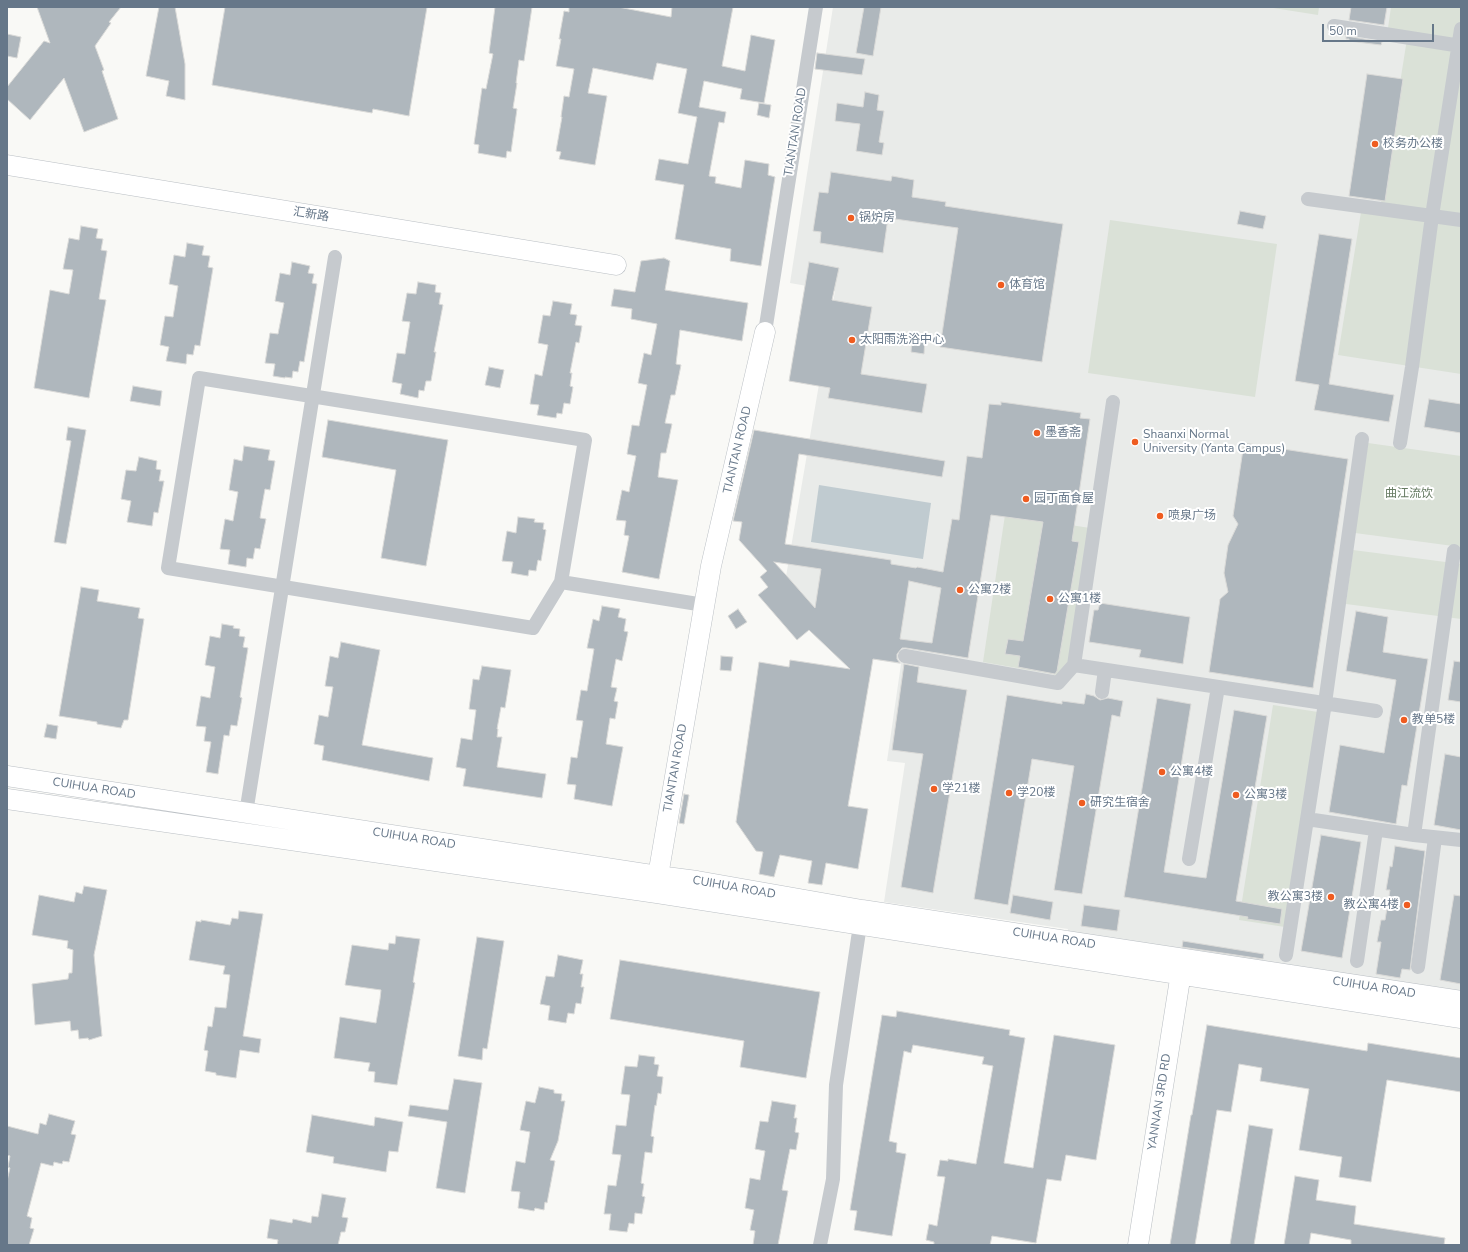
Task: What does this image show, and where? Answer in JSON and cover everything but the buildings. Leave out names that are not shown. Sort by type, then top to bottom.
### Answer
[{"type":"main road","name":"汇新路","points":[[7,165],[616,264]]},
{"type":"main road","name":"TIANTAN ROAD","points":[[658,884],[711,566],[765,332]]},
{"type":"main road","name":"CUIHUA ROAD","points":[[7,776],[246,813],[658,884],[860,925],[1461,1002]]},
{"type":"main road","name":"CUIHUA ROAD","points":[[7,799],[658,884],[697,881],[1182,966],[1461,1018]]},
{"type":"main road","name":"YANNAN 3RD RD","points":[[1138,1245],[1182,966]]},
{"type":"street","name":"TIANTAN ROAD","points":[[765,332],[816,7]]},
{"type":"street","points":[[1334,26],[1460,45]]},
{"type":"street","points":[[1400,443],[1412,367],[1432,216],[1460,45],[1461,29]]},
{"type":"street","points":[[1308,199],[1461,220]]},
{"type":"street","points":[[246,813],[335,257]]},
{"type":"street","points":[[199,378],[313,396],[585,440],[561,582],[533,628],[168,568],[199,378]]},
{"type":"street","points":[[905,656],[1058,683],[1074,665],[1113,402]]},
{"type":"street","points":[[1286,955],[1325,703],[1362,438]]},
{"type":"street","points":[[1414,835],[1454,551]]},
{"type":"street","points":[[561,582],[704,605]]},
{"type":"street","points":[[1074,665],[1376,711]]},
{"type":"street","points":[[1102,692],[1105,670]]},
{"type":"street","points":[[1189,859],[1218,687]]},
{"type":"street","points":[[1307,819],[1376,830],[1461,840]]},
{"type":"street","points":[[1357,961],[1376,830]]},
{"type":"street","points":[[1418,966],[1435,838]]},
{"type":"street","points":[[820,1245],[833,1179],[836,1085],[860,925]]},
{"type":"shaded area","name":"Shaanxi Normal University (Yanta Campus)","points":[[833,7],[1461,7],[1461,996],[1066,943],[1068,929],[884,902],[905,763],[887,761],[901,664],[841,654],[783,594],[835,291],[790,283]]},
{"type":"shaded area","points":[[819,485],[931,503],[923,559],[811,542]]},
{"type":"green space","points":[[1267,7],[1319,7],[1318,15]]},
{"type":"green space","points":[[1391,7],[1461,7],[1461,374],[1338,355],[1362,206],[1380,209],[1407,39],[1387,35]]},
{"type":"green space","points":[[1110,220],[1277,244],[1255,397],[1088,373]]},
{"type":"green space","name":"曲江流饮","points":[[1368,443],[1461,456],[1461,547],[1355,533]]},
{"type":"green space","points":[[1005,515],[1090,528],[1068,662],[1057,675],[983,662]]},
{"type":"green space","points":[[1353,550],[1461,564],[1461,619],[1346,604]]},
{"type":"green space","points":[[1273,705],[1318,712],[1285,927],[1239,920]]},
{"type":"place","name":"校务办公楼","points":[[1375,144]]},
{"type":"place","name":"锅炉房","points":[[851,218]]},
{"type":"place","name":"体育馆","points":[[1001,285]]},
{"type":"place","name":"太阳雨洗浴中心","points":[[852,340]]},
{"type":"place","name":"墨香斋","points":[[1037,433]]},
{"type":"place","name":"Shaanxi Normal University (Yanta Campus)","points":[[1135,442]]},
{"type":"place","name":"园丁面食屋","points":[[1026,499]]},
{"type":"place","name":"喷泉广场","points":[[1160,516]]},
{"type":"place","name":"公寓2楼","points":[[960,590]]},
{"type":"place","name":"公寓1楼","points":[[1050,599]]},
{"type":"place","name":"教单5楼","points":[[1404,720]]},
{"type":"place","name":"公寓4楼","points":[[1162,772]]},
{"type":"place","name":"学21楼","points":[[934,789]]},
{"type":"place","name":"学20楼","points":[[1009,793]]},
{"type":"place","name":"公寓3楼","points":[[1236,795]]},
{"type":"place","name":"研究生宿舍","points":[[1082,803]]},
{"type":"place","name":"教公寓3楼","points":[[1331,897]]},
{"type":"place","name":"教公寓4楼","points":[[1407,905]]}]
